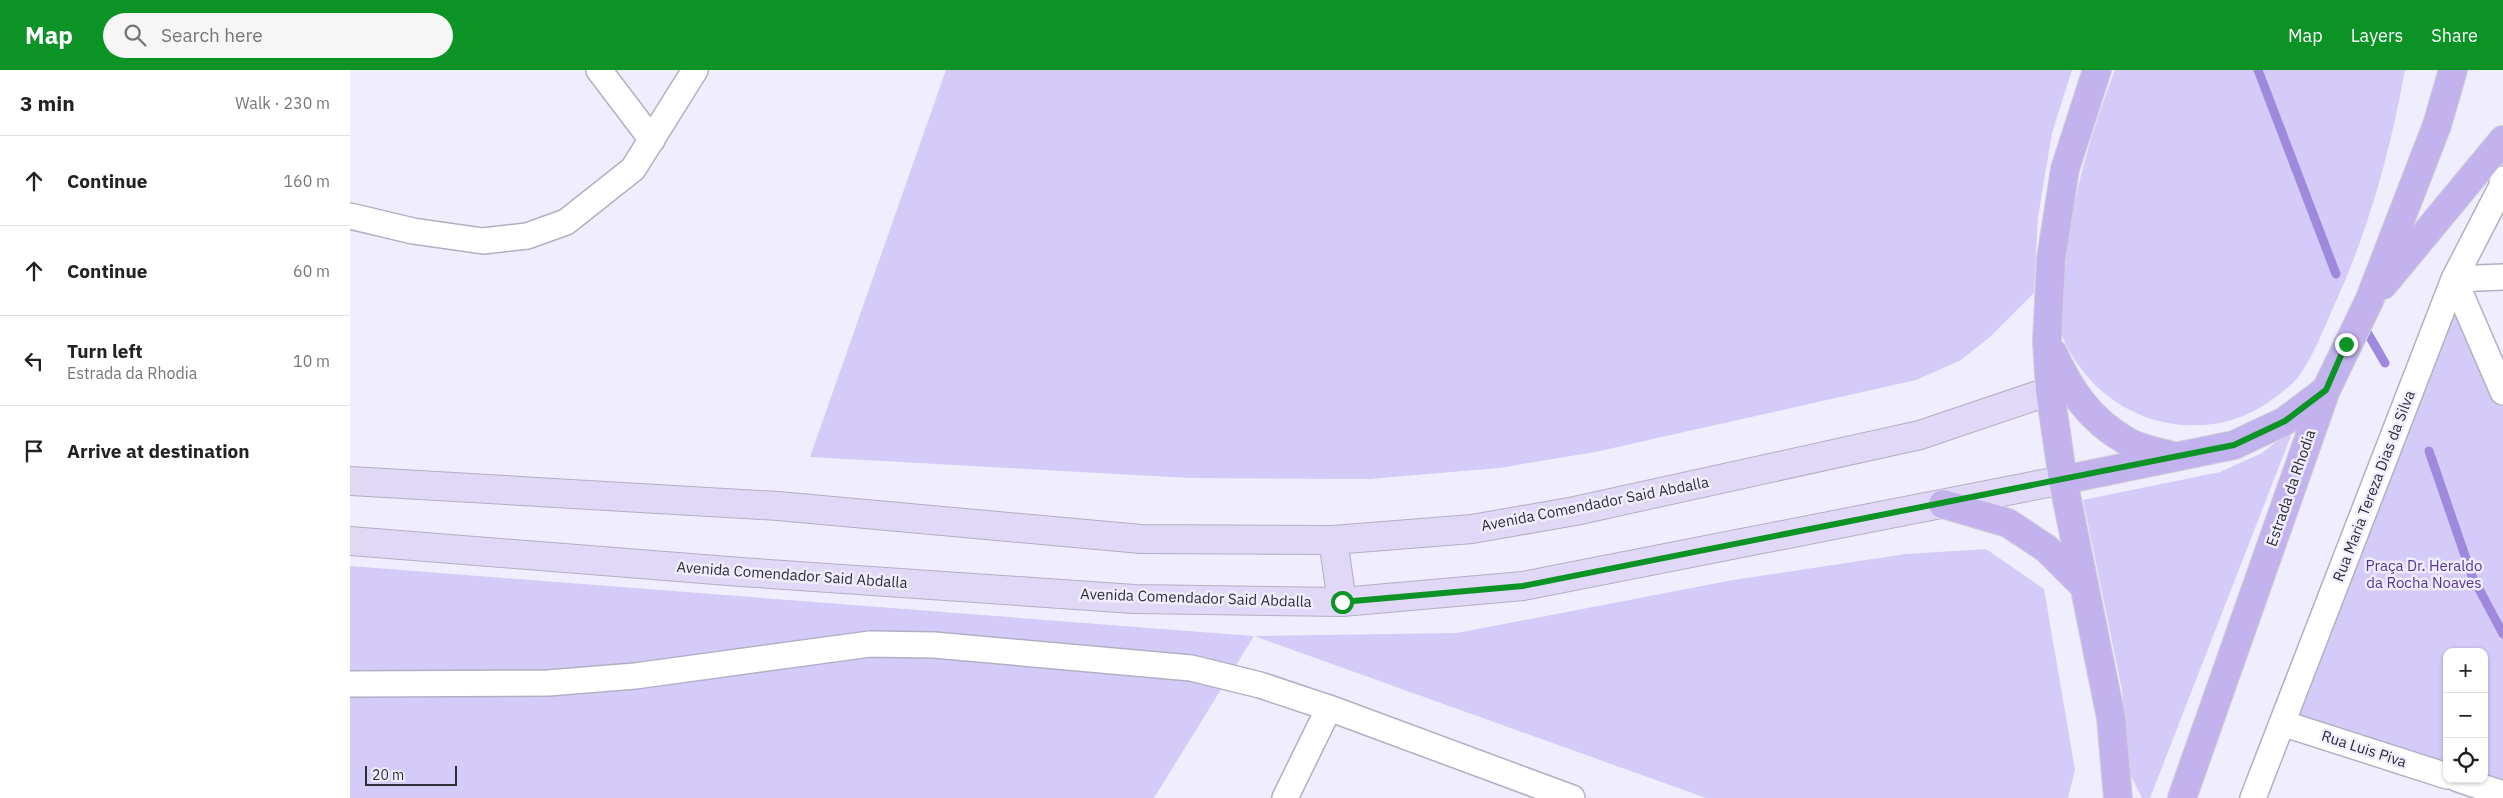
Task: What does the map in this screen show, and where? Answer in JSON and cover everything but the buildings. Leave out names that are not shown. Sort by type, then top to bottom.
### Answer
[{"type":"main road","points":[[2097,70],[2065,170],[2050,259],[2047,340],[2050,391],[2063,480],[2111,718],[2118,798]]},
{"type":"main road","name":"Estrada da Rhodia","points":[[2182,798],[2326,390],[2369,301],[2437,125],[2453,70]]},
{"type":"main road","points":[[2369,301],[2447,210],[2503,140]]},
{"type":"main road","points":[[2047,340],[2067,385],[2094,419],[2126,441],[2178,458]]},
{"type":"main road","points":[[2063,480],[2178,458],[2234,445],[2285,421],[2326,390]]},
{"type":"main road","points":[[1943,504],[2008,523],[2047,549],[2084,586]]},
{"type":"street","points":[[599,70],[652,140]]},
{"type":"street","points":[[350,216],[413,231],[483,241],[527,236],[566,222],[633,170],[695,70]]},
{"type":"street","name":"Rua Maria Tereza Dias da Silva","points":[[2253,798],[2454,279],[2501,188],[2503,179]]},
{"type":"street","points":[[2503,277],[2454,279],[2503,392]]},
{"type":"street","name":"Avenida Comendador Said Abdalla","points":[[350,482],[778,506],[1142,539],[1333,540],[1472,528],[1575,511],[1920,434],[2050,391]]},
{"type":"street","points":[[350,472],[397,485]]},
{"type":"street","name":"Avenida Comendador Said Abdalla","points":[[350,541],[740,572],[1134,599],[1342,602],[1523,586],[2063,480]]},
{"type":"street","points":[[1333,540],[1342,602]]},
{"type":"street","points":[[350,684],[558,682],[635,676],[870,644],[934,645],[1190,668],[1260,685],[1329,708],[1572,798]]},
{"type":"street","points":[[1286,798],[1329,708]]},
{"type":"street","name":"Rua Luis Piva","points":[[2282,723],[2443,775]]},
{"type":"street","points":[[2470,783],[2503,794]]},
{"type":"green space","points":[[946,70],[2072,70],[2052,133],[2038,217],[2034,293],[1991,336],[1961,360],[1916,380],[1595,452],[1499,468],[1369,479],[1190,478],[810,457]]},
{"type":"green space","points":[[2115,70],[2405,70],[2385,162],[2367,221],[2346,279],[2318,343],[2299,376],[2292,383],[2269,402],[2245,415],[2220,423],[2194,425],[2169,423],[2144,416],[2121,405],[2100,389],[2082,370],[2063,338],[2060,326],[2060,311],[2069,231],[2088,149]]},
{"type":"green space","name":"Praça Dr. Heraldo da Rocha Noaves","points":[[2454,279],[2503,392],[2503,794],[2488,782],[2488,648],[2443,648],[2443,775],[2282,723]]},
{"type":"green space","points":[[2294,428],[2150,798],[2142,798],[2128,770],[2122,690],[2083,500],[2220,472],[2262,453]]},
{"type":"green space","points":[[1986,549],[2044,589],[2075,770],[2068,798],[1706,798],[1254,636],[1154,798],[350,798],[350,566],[1253,636],[1457,633],[1733,580],[1906,554]]},
{"type":"waterway","points":[[2258,70],[2336,274]]},
{"type":"waterway","points":[[2367,332],[2385,363]]},
{"type":"waterway","points":[[2429,451],[2472,576],[2503,634]]},
{"type":"route","points":[[1342,602],[1523,586],[2178,458],[2234,445],[2285,421],[2326,390],[2346,344]]}]
